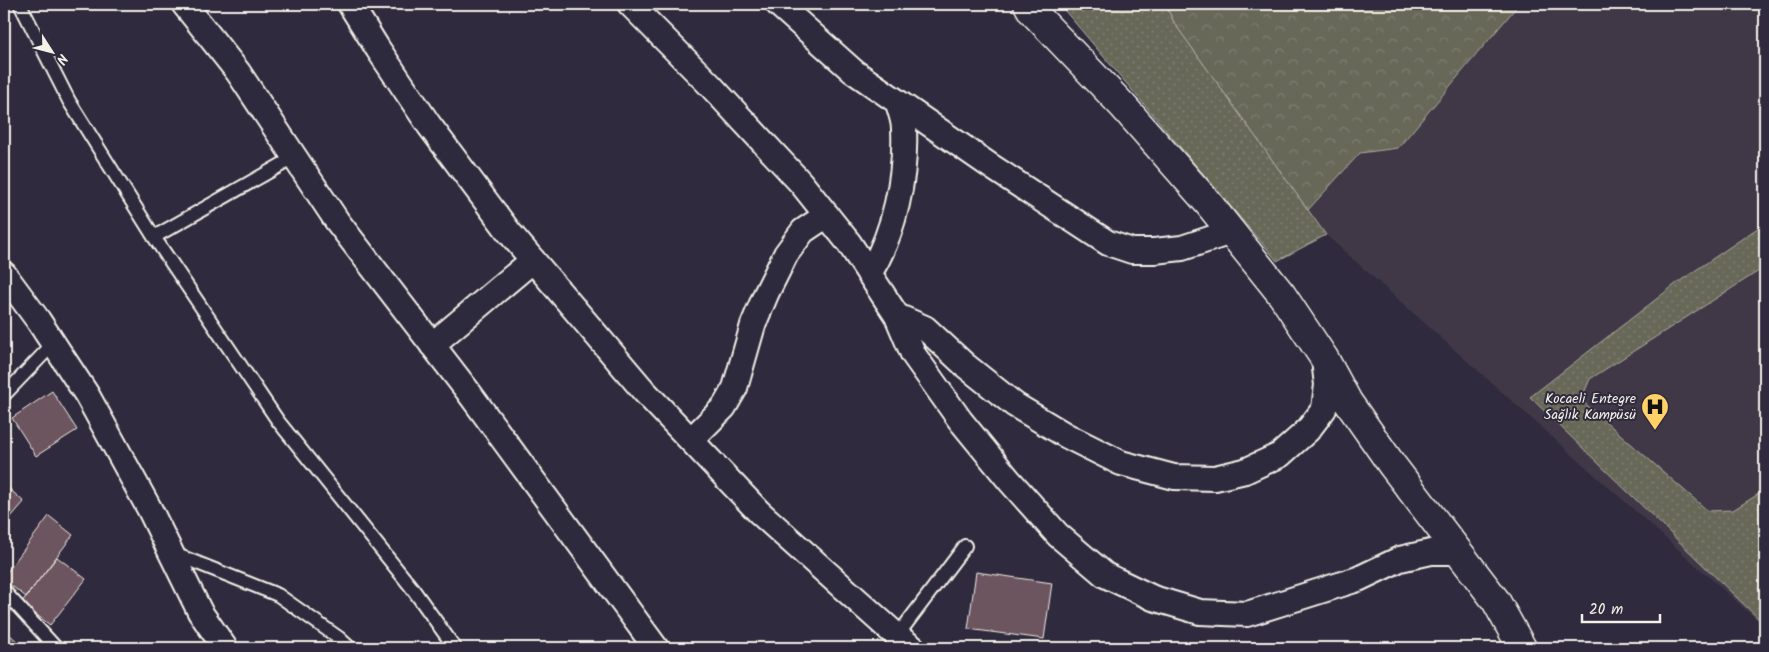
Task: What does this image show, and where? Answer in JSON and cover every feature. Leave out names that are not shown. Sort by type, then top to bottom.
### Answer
[{"type":"street","points":[[184,4],[238,72],[338,221],[656,648]]},
{"type":"street","points":[[350,4],[429,125],[509,232],[644,391],[759,512],[905,642]]},
{"type":"street","points":[[630,4],[710,85],[801,183],[849,242],[897,316],[913,354],[960,420],[1008,480],[1058,535],[1105,575],[1153,598],[1200,612],[1247,614],[1358,579],[1400,559],[1431,552],[1458,552]]},
{"type":"street","points":[[778,4],[853,72],[1108,243],[1132,251],[1154,251],[1182,248],[1231,232]]},
{"type":"street","points":[[1028,4],[1032,11],[1124,106],[1282,295],[1324,358],[1348,402],[1392,464],[1496,601],[1522,648]]},
{"type":"street","points":[[869,274],[878,260],[897,208],[904,127],[898,103]]},
{"type":"street","points":[[691,440],[724,407],[735,388],[753,325],[786,254],[803,231],[827,215]]},
{"type":"street","points":[[432,345],[533,260]]},
{"type":"street","points":[[4,274],[54,343],[87,394],[172,552],[200,612],[225,648]]},
{"type":"street","points":[[897,316],[925,328],[966,366],[1015,405],[1067,436],[1121,463],[1174,477],[1215,478],[1245,471],[1280,455],[1308,430],[1324,409],[1327,385],[1324,358]]},
{"type":"lane","points":[[20,4],[69,101],[154,237],[278,421],[412,588],[455,648]]},
{"type":"lane","points":[[154,237],[295,157]]},
{"type":"lane","points":[[4,395],[54,343]]},
{"type":"lane","points":[[905,642],[965,546]]},
{"type":"lane","points":[[172,552],[278,595],[339,638],[350,648]]},
{"type":"lane","points":[[4,591],[56,648]]},
{"type":"shaded area","name":"Kocaeli Entegre Sağlık Kampüsü","points":[[1519,4],[1765,4],[1765,627],[1326,235],[1308,210],[1360,153],[1398,148]]},
{"type":"green space","points":[[1059,4],[1165,4],[1175,24],[1326,235],[1277,261]]},
{"type":"green space","points":[[1165,4],[1519,4],[1398,148],[1360,153],[1308,210],[1175,24]]},
{"type":"green space","points":[[1765,223],[1765,267],[1590,379],[1581,400],[1708,511],[1733,510],[1765,490],[1765,625],[1530,397],[1677,283]]},
{"type":"building","points":[[4,315],[9,324],[4,328]]},
{"type":"building","points":[[52,391],[77,430],[36,456],[12,418]]},
{"type":"building","points":[[4,484],[24,502],[4,525]]},
{"type":"building","points":[[49,516],[73,535],[26,597],[4,580],[4,576]]},
{"type":"building","points":[[57,557],[86,579],[50,625],[21,603]]},
{"type":"building","points":[[976,572],[1052,583],[1044,639],[968,629]]},
{"type":"building","points":[[4,629],[24,648],[4,648]]},
{"type":"place","name":"Kocaeli Entegre Sağlık Kampüsü","points":[[1655,431]]}]
